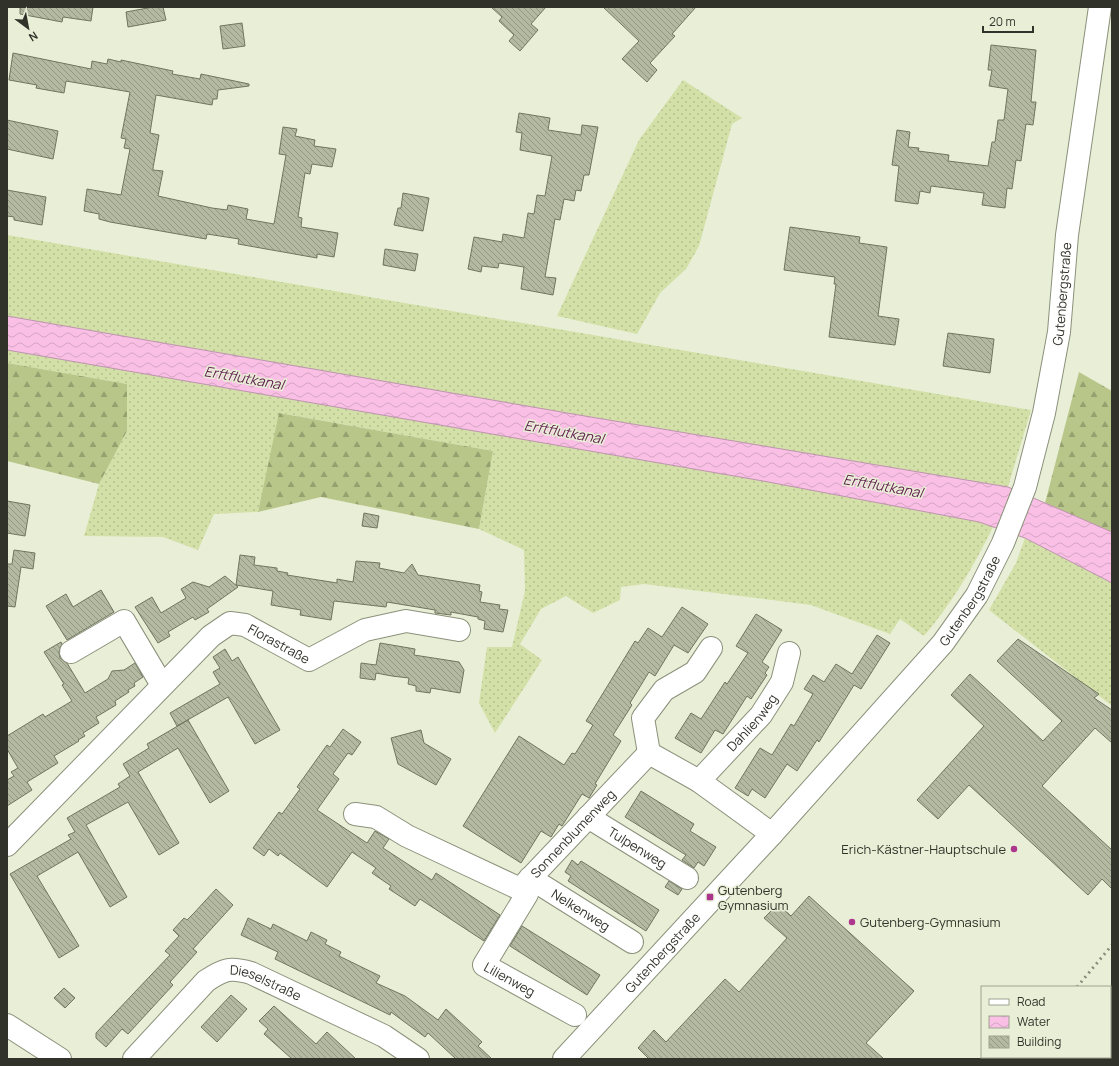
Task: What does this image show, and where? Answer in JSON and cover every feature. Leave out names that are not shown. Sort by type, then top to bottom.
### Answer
[{"type":"street","name":"Gutenbergstraße","points":[[564,1059],[772,834],[943,643],[977,596],[1003,543],[1025,487],[1044,413],[1059,332],[1067,235],[1100,7]]},
{"type":"street","points":[[71,652],[124,621],[162,685]]},
{"type":"street","name":"Florastraße","points":[[7,844],[210,636],[230,623],[245,625],[309,660],[365,630],[406,621],[460,630]]},
{"type":"street","points":[[711,648],[695,672],[664,690],[643,718],[649,753],[699,781],[772,834]]},
{"type":"street","name":"Dahlienweg","points":[[699,781],[761,715],[782,682],[788,654]]},
{"type":"street","name":"Sonnenblumenweg","points":[[355,814],[376,817],[407,836],[525,884],[649,753]]},
{"type":"street","name":"Tulpenweg","points":[[588,817],[687,878]]},
{"type":"street","name":"Nelkenweg","points":[[525,884],[632,942]]},
{"type":"street","name":"Lilienweg","points":[[525,884],[527,894],[484,966],[575,1015]]},
{"type":"street","name":"Dieselstraße","points":[[134,1059],[206,981],[221,971],[235,968],[251,973],[384,1036],[418,1059]]},
{"type":"street","points":[[7,1025],[60,1059]]},
{"type":"green space","points":[[683,80],[742,118],[732,124],[699,246],[686,269],[660,293],[637,334],[557,316],[639,140]]},
{"type":"green space","points":[[7,235],[1031,410],[1008,487],[573,414],[7,316]]},
{"type":"green space","points":[[7,350],[763,481],[979,522],[993,527],[962,584],[944,611],[924,636],[900,619],[890,634],[811,605],[644,584],[621,587],[620,600],[593,613],[566,596],[541,609],[520,644],[542,660],[495,733],[479,703],[487,647],[512,647],[525,591],[524,550],[479,529],[493,451],[280,413],[258,512],[214,514],[198,550],[163,537],[84,536],[99,484],[127,431],[127,384],[7,363]]},
{"type":"green space","points":[[7,363],[127,384],[127,431],[99,484],[7,461]]},
{"type":"green space","points":[[1079,372],[1112,391],[1112,532],[1045,503]]},
{"type":"green space","points":[[279,413],[493,451],[479,529],[321,497],[258,512]]},
{"type":"green space","points":[[1025,538],[1112,583],[1112,706],[989,610],[1016,563]]},
{"type":"water","name":"Erftflutkanal","points":[[7,316],[573,414],[1008,487],[1112,532],[1112,583],[1025,538],[979,522],[763,481],[7,350]]},
{"type":"building","points":[[20,7],[93,7],[91,21],[63,17],[62,22],[20,14]]},
{"type":"building","points":[[153,7],[163,7],[166,20],[128,27],[126,12]]},
{"type":"building","points":[[491,7],[546,7],[531,24],[538,30],[520,51],[509,41],[514,35],[499,21],[502,17]]},
{"type":"building","points":[[603,7],[696,7],[672,34],[675,36],[650,63],[657,70],[647,82],[622,59],[639,41]]},
{"type":"building","points":[[242,23],[245,46],[223,49],[220,26]]},
{"type":"building","points":[[991,45],[1036,50],[1031,102],[1036,102],[1033,125],[1026,124],[1021,161],[1016,160],[1012,189],[1007,188],[1005,208],[982,205],[984,193],[931,186],[930,193],[920,191],[918,204],[895,201],[899,166],[892,165],[897,130],[910,132],[908,147],[919,148],[918,151],[949,155],[948,161],[988,166],[992,142],[995,142],[998,120],[1004,120],[1008,89],[989,86],[992,70],[988,70]]},
{"type":"building","points":[[13,53],[91,69],[92,61],[107,64],[108,59],[121,62],[121,60],[173,71],[172,74],[200,79],[201,74],[249,84],[249,86],[218,90],[217,99],[213,99],[212,105],[156,95],[150,133],[159,135],[153,168],[153,170],[163,171],[158,196],[212,208],[227,210],[228,205],[248,209],[246,219],[274,224],[286,155],[279,154],[283,127],[297,129],[295,136],[315,140],[314,146],[336,149],[332,167],[312,164],[310,174],[305,173],[298,217],[302,218],[301,227],[338,233],[334,257],[317,254],[317,258],[238,244],[239,239],[207,234],[206,239],[110,222],[99,219],[99,214],[84,211],[87,189],[121,195],[130,149],[124,148],[126,139],[121,138],[130,92],[66,81],[64,93],[36,88],[37,85],[9,80]]},
{"type":"building","points":[[519,113],[550,118],[548,130],[581,135],[582,125],[598,127],[589,175],[584,175],[581,191],[576,190],[574,201],[564,199],[560,220],[555,219],[545,277],[556,278],[553,295],[521,289],[524,267],[499,263],[498,268],[482,266],[481,272],[468,269],[474,237],[502,242],[503,234],[524,238],[528,213],[534,214],[537,195],[545,196],[552,156],[520,150],[522,133],[516,132]]},
{"type":"building","points":[[7,120],[58,131],[53,159],[7,149]]},
{"type":"building","points":[[7,190],[46,197],[42,225],[14,220],[14,217],[7,216]]},
{"type":"building","points":[[403,193],[429,198],[423,231],[394,225],[398,208],[401,208]]},
{"type":"building","points":[[790,227],[860,237],[859,243],[887,247],[878,316],[899,319],[895,345],[829,337],[836,284],[834,284],[835,277],[784,270]]},
{"type":"building","points":[[385,249],[418,254],[415,271],[383,265]]},
{"type":"building","points":[[948,333],[994,339],[990,373],[943,366]]},
{"type":"building","points":[[7,501],[30,505],[25,536],[7,533]]},
{"type":"building","points":[[364,513],[379,516],[377,528],[362,526]]},
{"type":"building","points":[[14,550],[35,553],[33,569],[21,567],[15,607],[7,606],[7,564],[12,564]]},
{"type":"building","points":[[240,555],[255,557],[254,565],[277,568],[277,571],[288,573],[287,575],[337,583],[337,579],[353,582],[356,561],[380,563],[379,568],[404,573],[412,564],[418,575],[480,585],[479,591],[482,592],[480,602],[500,605],[499,609],[508,610],[503,632],[484,629],[485,621],[478,619],[478,617],[451,612],[451,615],[435,613],[435,610],[387,602],[386,607],[334,601],[331,620],[300,615],[301,610],[271,605],[273,591],[236,585]]},
{"type":"building","points":[[225,576],[238,587],[207,609],[209,612],[195,620],[193,617],[168,632],[170,636],[158,643],[135,607],[152,597],[161,613],[186,598],[181,589],[193,582],[209,587]]},
{"type":"building","points":[[101,590],[114,612],[67,640],[46,606],[66,594],[73,607]]},
{"type":"building","points":[[682,607],[708,624],[688,653],[674,645],[655,676],[649,672],[630,703],[632,705],[613,735],[621,741],[595,784],[597,785],[589,798],[582,794],[562,826],[559,824],[551,837],[541,831],[521,863],[463,826],[519,736],[564,765],[572,753],[575,754],[593,725],[586,721],[635,641],[638,643],[648,628],[662,637]]},
{"type":"building","points":[[756,614],[782,630],[762,662],[769,667],[765,673],[767,675],[751,699],[747,696],[723,734],[715,730],[701,753],[675,738],[691,713],[701,719],[725,682],[727,684],[748,653],[736,646]]},
{"type":"building","points":[[877,635],[890,643],[861,689],[854,685],[819,742],[817,740],[797,771],[787,764],[765,798],[752,789],[748,796],[735,788],[760,748],[772,755],[791,724],[794,726],[813,694],[804,689],[813,675],[824,682],[836,664],[852,674]]},
{"type":"building","points":[[1018,639],[1099,694],[1094,698],[1112,710],[1112,743],[1095,728],[1042,786],[1112,850],[1112,889],[1102,879],[1088,895],[969,785],[938,819],[917,800],[984,726],[951,695],[970,674],[1043,741],[1062,721],[997,661]]},
{"type":"building","points":[[61,642],[62,644],[59,652],[60,658],[67,663],[85,693],[108,679],[112,671],[124,670],[135,663],[143,677],[134,683],[135,686],[128,690],[129,692],[115,701],[116,705],[96,717],[99,723],[83,733],[85,736],[54,756],[58,763],[27,782],[32,790],[7,806],[7,780],[14,776],[11,772],[18,768],[7,749],[7,736],[43,714],[45,717],[72,701],[62,685],[64,684],[44,652]]},
{"type":"building","points":[[380,643],[415,649],[414,655],[459,662],[464,670],[460,693],[431,688],[430,693],[416,691],[416,686],[408,684],[409,678],[376,673],[375,680],[360,678],[361,663],[376,665]]},
{"type":"building","points":[[225,649],[232,661],[238,657],[280,730],[255,744],[228,697],[177,726],[170,713],[220,684],[213,672],[220,668],[213,657]]},
{"type":"building","points":[[188,720],[229,791],[210,803],[178,748],[138,772],[179,843],[159,855],[128,802],[86,825],[127,897],[110,907],[78,852],[37,876],[79,946],[59,958],[10,874],[71,839],[68,835],[75,832],[67,818],[120,787],[118,784],[130,776],[123,764],[149,748],[147,744]]},
{"type":"building","points":[[343,729],[361,742],[352,755],[348,753],[333,774],[339,779],[317,810],[367,843],[375,831],[389,839],[383,848],[432,880],[436,873],[500,915],[484,941],[420,899],[415,906],[389,889],[391,886],[372,873],[376,868],[352,852],[327,887],[280,853],[278,856],[269,849],[264,856],[253,848],[279,812],[282,814],[300,789],[297,787],[327,745],[330,747]]},
{"type":"building","points":[[421,730],[424,743],[451,759],[436,785],[398,764],[391,738]]},
{"type":"building","points":[[641,791],[694,824],[690,831],[716,847],[704,866],[698,862],[694,868],[682,860],[686,855],[625,817]]},
{"type":"building","points":[[572,860],[578,865],[581,861],[659,910],[646,931],[568,881],[571,876],[565,872]]},
{"type":"building","points":[[669,881],[682,889],[678,895],[665,887]]},
{"type":"building","points":[[216,889],[233,905],[193,949],[197,952],[170,982],[173,985],[128,1034],[122,1029],[106,1047],[96,1038],[96,1033],[170,955],[165,951],[179,936],[173,930],[184,918],[187,920]]},
{"type":"building","points":[[809,896],[914,991],[866,1043],[884,1059],[649,1059],[638,1048],[654,1030],[666,1042],[725,979],[739,992],[787,938],[764,918],[778,904],[791,916]]},
{"type":"building","points":[[248,918],[271,929],[273,924],[307,941],[311,932],[327,940],[325,944],[341,952],[339,956],[380,976],[376,983],[405,996],[438,1020],[446,1009],[482,1042],[478,1046],[492,1059],[456,1059],[428,1033],[425,1037],[391,1012],[390,1015],[275,959],[278,952],[241,935]]},
{"type":"building","points":[[522,926],[600,975],[587,995],[510,946]]},
{"type":"building","points":[[64,988],[75,998],[65,1008],[54,998]]},
{"type":"building","points":[[231,995],[247,1009],[217,1042],[201,1027]]},
{"type":"building","points":[[274,1006],[316,1044],[327,1032],[356,1059],[292,1059],[264,1034],[268,1029],[259,1021]]},
{"type":"railway","points":[[1078,986],[1112,945]]},
{"type":"place","name":"Erich-Kästner-Hauptschule","points":[[1014,849]]},
{"type":"place","name":"Gutenberg Gymnasium","points":[[710,897]]},
{"type":"place","name":"Gutenberg-Gymnasium","points":[[852,922]]}]
